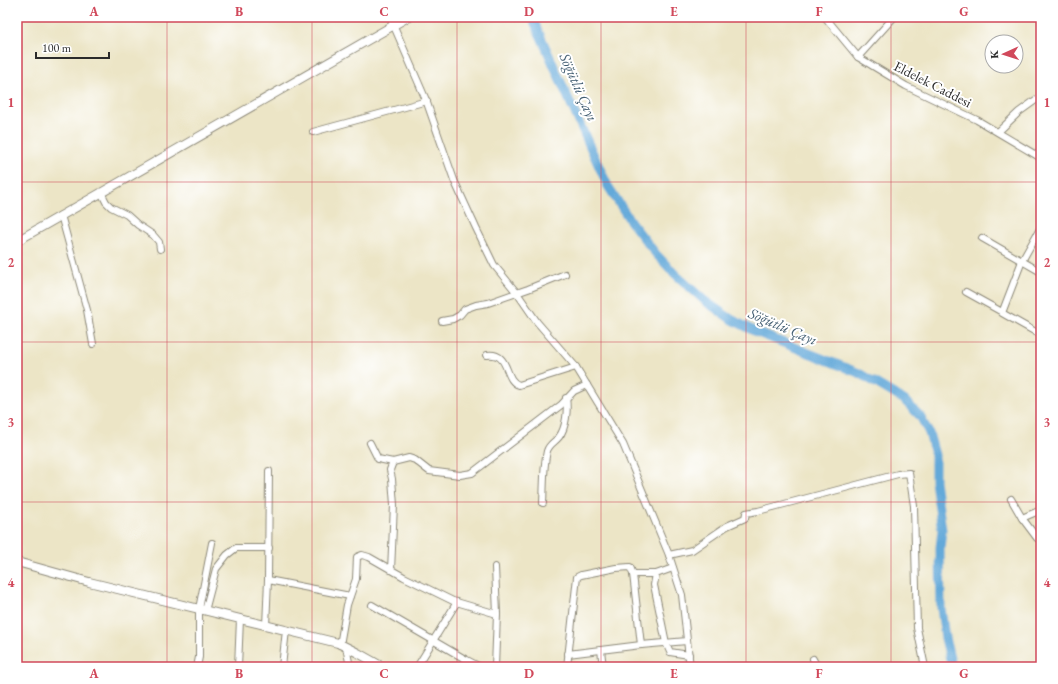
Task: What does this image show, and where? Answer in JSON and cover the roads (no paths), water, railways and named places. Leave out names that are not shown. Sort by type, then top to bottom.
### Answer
[{"type":"main road","points":[[17,241],[408,17]]},
{"type":"main road","points":[[17,562],[90,582],[286,630],[343,646],[383,667]]},
{"type":"street","points":[[390,17],[427,101],[454,180],[494,264],[517,293],[537,322],[576,367],[623,444],[674,568],[682,595],[690,667]]},
{"type":"street","name":"Eldelek Caddesi","points":[[825,17],[858,57],[906,86],[977,120],[1041,158]]},
{"type":"street","points":[[858,57],[894,17]]},
{"type":"street","points":[[998,132],[1019,112],[1037,99],[1041,102]]},
{"type":"street","points":[[312,132],[427,101]]},
{"type":"street","points":[[101,192],[106,202],[111,207],[127,215],[138,226],[153,235],[158,242],[160,249]]},
{"type":"street","points":[[61,215],[88,310],[93,344]]},
{"type":"street","points":[[1002,312],[1022,261],[1041,227]]},
{"type":"street","points":[[982,238],[1041,272]]},
{"type":"street","points":[[442,321],[460,316],[465,309],[517,293],[564,274]]},
{"type":"street","points":[[966,292],[1041,336]]},
{"type":"street","points":[[487,355],[494,355],[502,360],[513,382],[519,385],[576,367]]},
{"type":"street","points":[[370,443],[378,459],[394,462],[409,458],[415,460],[430,471],[460,475],[472,473],[561,405],[574,391],[587,385]]},
{"type":"street","points":[[543,504],[545,462],[548,449],[562,432],[567,405],[566,398]]},
{"type":"street","points":[[391,570],[394,505],[390,470],[394,462]]},
{"type":"street","points":[[266,626],[269,548],[269,471]]},
{"type":"street","points":[[669,555],[692,550],[727,526],[745,518],[746,513],[898,474],[909,473],[914,506],[917,628],[925,667]]},
{"type":"street","points":[[1011,499],[1022,518],[1039,538],[1041,544]]},
{"type":"street","points":[[1022,518],[1041,510]]},
{"type":"street","points":[[197,667],[202,610],[212,543]]},
{"type":"street","points":[[202,610],[216,568],[227,555],[236,548],[269,548]]},
{"type":"street","points":[[350,667],[343,646],[345,613],[356,579],[357,557],[362,555],[457,602],[497,614]]},
{"type":"street","points":[[495,667],[497,614],[496,567]]},
{"type":"street","points":[[568,667],[568,654],[577,577],[581,575],[616,568],[630,568],[633,574],[641,645]]},
{"type":"street","points":[[633,574],[656,574],[674,568]]},
{"type":"street","points":[[656,574],[654,585],[666,643],[670,652],[689,655]]},
{"type":"street","points":[[268,580],[350,596]]},
{"type":"street","points":[[417,667],[457,602]]},
{"type":"street","points":[[372,605],[480,667]]},
{"type":"street","points":[[238,667],[240,619]]},
{"type":"street","points":[[282,667],[286,630]]},
{"type":"street","points":[[568,654],[687,641]]},
{"type":"street","points":[[601,650],[603,667]]},
{"type":"street","points":[[813,659],[817,667]]},
{"type":"waterway","name":"Söğütlü Çayı","points":[[532,17],[608,186],[631,222],[656,254],[675,274],[705,301],[731,319],[756,332],[859,373],[904,400],[920,416],[929,433],[935,455],[935,481],[942,530],[940,548],[941,608],[945,638],[952,667]]}]
